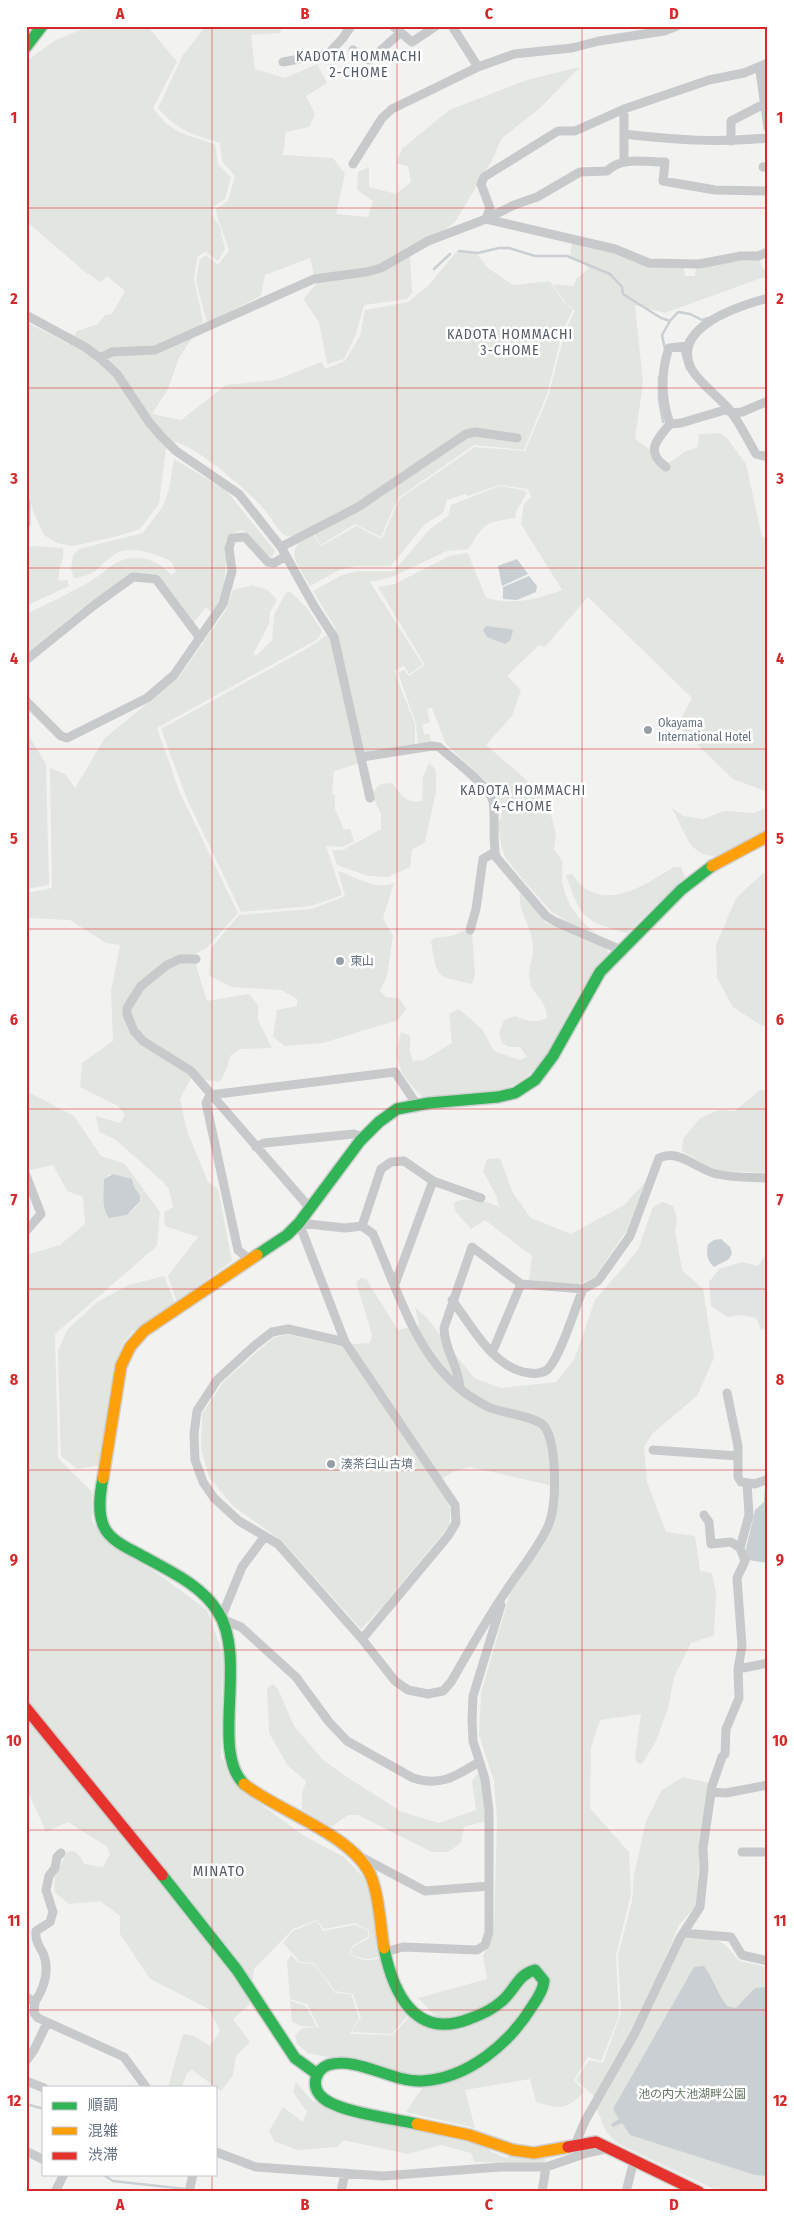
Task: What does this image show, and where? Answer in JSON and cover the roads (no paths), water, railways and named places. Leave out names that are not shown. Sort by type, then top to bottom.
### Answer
[{"type":"street","points":[[26,46],[42,26]]},
{"type":"street","points":[[283,62],[328,54],[351,26]]},
{"type":"street","points":[[353,50],[360,57],[370,60],[396,30],[412,42],[436,26]]},
{"type":"street","points":[[452,26],[478,67]]},
{"type":"street","points":[[353,164],[382,118],[392,109],[478,67],[514,54],[572,48],[598,41],[664,31],[677,26]]},
{"type":"street","points":[[768,63],[760,71],[768,128]]},
{"type":"street","points":[[486,219],[490,208],[481,184],[484,177],[558,131],[575,131],[624,108],[710,80],[744,73],[768,63]]},
{"type":"street","points":[[731,141],[731,121],[764,104]]},
{"type":"street","points":[[624,108],[624,162]]},
{"type":"street","points":[[624,134],[684,141],[731,141],[768,138]]},
{"type":"street","points":[[100,358],[112,352],[155,350],[314,279],[366,272],[381,268],[428,240],[486,219],[514,204],[537,197],[580,172],[607,171],[611,167],[624,162],[666,162],[664,181],[715,190],[768,191]]},
{"type":"street","points":[[486,219],[615,249],[649,263],[699,264],[741,256],[758,256],[768,252]]},
{"type":"street","points":[[670,424],[663,404],[662,384],[664,360],[669,348],[686,346],[707,322],[768,298]]},
{"type":"street","points":[[26,316],[85,347],[100,358],[117,374],[161,436],[176,451],[239,494],[281,547],[334,637],[370,798]]},
{"type":"street","points":[[686,346],[687,356],[692,369],[730,411],[756,454],[768,457]]},
{"type":"street","points":[[666,468],[657,461],[654,454],[657,440],[670,424],[730,411],[742,412],[768,401]]},
{"type":"street","points":[[281,547],[358,507],[466,434],[475,432],[517,438]]},
{"type":"street","points":[[26,502],[26,524]]},
{"type":"street","points":[[26,701],[61,736],[67,738],[147,698],[174,676],[223,604],[232,571],[229,548],[232,538],[245,537],[268,562],[274,563],[286,556]]},
{"type":"street","points":[[26,660],[93,606],[133,577],[156,579],[200,638]]},
{"type":"street","points":[[362,758],[432,746],[439,747],[488,791],[493,800],[493,845],[496,857],[546,916],[621,950]]},
{"type":"street","points":[[489,1886],[425,1891],[356,1855],[251,1789],[238,1777],[231,1761],[230,1752],[231,1646],[223,1618],[211,1601],[199,1590],[119,1543],[108,1532],[101,1516],[100,1496],[119,1376],[130,1347],[144,1331],[287,1235],[299,1223],[364,1137],[379,1122],[397,1109],[498,1096],[515,1092],[528,1085],[543,1071],[553,1056],[600,972],[621,950],[681,890],[703,872],[724,858],[768,836]]},
{"type":"street","points":[[470,930],[476,908],[483,859],[495,852]]},
{"type":"street","points":[[196,959],[180,959],[167,965],[141,986],[127,1008],[127,1014],[134,1031],[143,1041],[191,1071],[210,1095],[310,1207]]},
{"type":"street","points":[[210,1095],[395,1072],[417,1105]]},
{"type":"street","points":[[210,1095],[206,1103],[238,1250],[250,1260]]},
{"type":"street","points":[[256,1147],[264,1143],[354,1134],[364,1137]]},
{"type":"street","points":[[460,1388],[460,1379],[444,1339],[444,1328],[472,1246],[521,1284],[583,1289],[598,1281],[630,1236],[659,1158],[666,1154],[675,1154],[696,1166],[717,1174],[768,1178]]},
{"type":"street","points":[[362,1226],[380,1169],[391,1162],[404,1161],[433,1181],[481,1198]]},
{"type":"street","points":[[26,1175],[41,1214],[26,1231]]},
{"type":"street","points":[[395,1284],[433,1181]]},
{"type":"street","points":[[299,1223],[345,1228],[362,1226],[373,1234],[413,1325],[436,1364],[460,1388],[489,1407],[536,1421],[544,1426],[553,1449],[554,1487],[550,1522],[543,1538],[506,1591],[451,1682],[443,1691],[428,1694],[408,1690],[395,1681],[362,1639],[278,1544],[239,1521],[214,1498],[203,1482],[195,1460],[194,1434],[197,1411],[217,1380],[272,1332],[288,1329],[345,1342]]},
{"type":"street","points":[[299,1223],[345,1342],[455,1505],[456,1523],[362,1639]]},
{"type":"street","points":[[492,1353],[521,1284]]},
{"type":"street","points":[[452,1300],[492,1353],[517,1372],[535,1374],[547,1370],[556,1356],[583,1289]]},
{"type":"street","points":[[728,1393],[738,1446],[738,1477],[740,1482],[754,1484],[768,1479]]},
{"type":"street","points":[[653,1450],[738,1456]]},
{"type":"street","points":[[740,1548],[749,1515],[747,1483]]},
{"type":"street","points":[[576,2145],[585,2121],[635,2033],[684,1933],[700,1907],[704,1869],[703,1848],[711,1792],[718,1767],[725,1754],[726,1729],[739,1698],[738,1669],[742,1646],[737,1578],[745,1561],[740,1548],[731,1542],[711,1544],[709,1522],[704,1515]]},
{"type":"street","points":[[223,1618],[242,1567],[265,1536]]},
{"type":"street","points":[[385,1952],[402,1947],[477,1950],[485,1945],[489,1932],[489,1811],[485,1779],[473,1741],[473,1696],[506,1591]]},
{"type":"street","points":[[223,1618],[241,1628],[296,1677],[329,1722],[346,1741],[413,1778],[422,1781],[452,1778],[479,1762]]},
{"type":"street","points":[[738,1669],[768,1663]]},
{"type":"street","points":[[26,1708],[218,1945],[237,1970],[295,2058],[317,2074]]},
{"type":"street","points":[[711,1792],[726,1793],[768,1785]]},
{"type":"street","points":[[742,1852],[768,1852]]},
{"type":"street","points":[[61,1853],[57,1857],[55,1868],[49,1876],[46,1890],[53,1912],[50,1922],[36,1931],[35,1937],[44,1956],[45,1977],[44,1987],[35,2002],[34,2013],[38,2018],[47,2023],[68,2030],[124,2057],[145,2086]]},
{"type":"street","points":[[356,1855],[368,1870],[374,1884],[389,1971],[397,1990],[410,2008],[430,2024],[457,2023],[479,2015],[504,2000],[522,1975],[531,1970],[541,1974],[544,1982],[533,2007],[520,2027],[504,2042],[463,2070],[439,2078],[420,2081],[402,2079],[342,2064],[328,2065],[317,2074],[314,2083],[318,2094],[336,2106],[469,2135],[523,2152],[534,2153],[596,2142],[634,2160],[682,2188],[699,2192]]},
{"type":"street","points":[[684,1933],[731,1937],[742,1955],[768,1961]]},
{"type":"street","points":[[26,1997],[35,2002]]},
{"type":"street","points":[[26,2061],[47,2023]]},
{"type":"street","points":[[26,2081],[42,2087]]},
{"type":"street","points":[[218,2153],[256,2167],[383,2176],[500,2167],[546,2167],[611,2148]]},
{"type":"street","points":[[26,2151],[42,2159]]},
{"type":"street","points":[[626,2192],[634,2160]]},
{"type":"street","points":[[542,2192],[546,2167]]},
{"type":"street","points":[[341,2192],[345,2174]]},
{"type":"street","points":[[55,2192],[63,2176]]},
{"type":"street","points":[[190,2190],[193,2176]]},
{"type":"waterway","points":[[459,251],[478,253],[499,248],[509,248],[535,256],[567,256],[610,274],[622,287],[623,294],[661,318],[670,321],[678,312],[690,314],[702,320],[708,318]]},
{"type":"waterway","points":[[434,269],[450,254]]},
{"type":"waterway","points":[[665,349],[662,335],[670,321]]},
{"type":"waterway","points":[[687,339],[682,352],[687,369]]},
{"type":"waterway","points":[[659,377],[659,400],[663,422]]},
{"type":"waterway","points":[[26,2104],[42,2108]]},
{"type":"waterway","points":[[105,2176],[113,2181],[212,2192]]},
{"type":"place","name":"Okayama International Hotel","points":[[648,730]]},
{"type":"place","name":"東山","points":[[340,961]]},
{"type":"place","name":"湊茶臼山古墳","points":[[331,1464]]},
{"type":"district","name":"KADOTA HOMMACHI 2-CHOME","points":[[359,64]]},
{"type":"district","name":"KADOTA HOMMACHI 3-CHOME","points":[[510,342]]},
{"type":"district","name":"KADOTA HOMMACHI 4-CHOME","points":[[523,798]]},
{"type":"district","name":"MINATO","points":[[219,1871]]},
{"type":"park label","name":"池の内大池湖畔公園","points":[[692,2094]]}]
